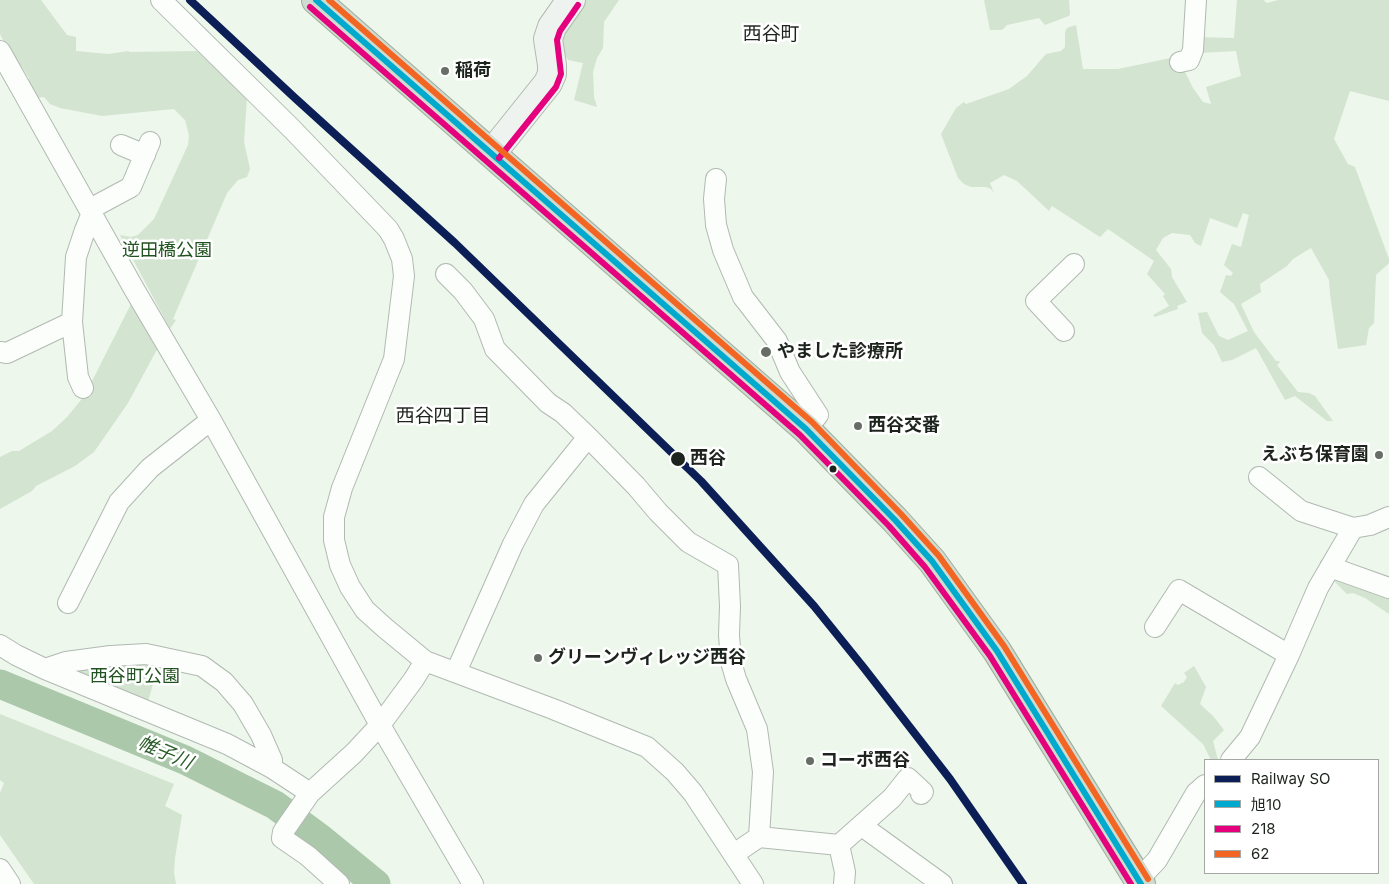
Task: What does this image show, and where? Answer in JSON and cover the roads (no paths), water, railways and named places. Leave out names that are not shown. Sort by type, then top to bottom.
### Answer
[{"type":"highway","points":[[316,0],[806,429],[895,520],[939,571],[997,651],[1139,882]]},
{"type":"street","points":[[161,0],[292,129],[388,229],[394,238],[402,259],[404,276],[394,359],[342,488],[334,517],[334,540],[340,565],[365,610],[384,628],[425,660],[647,747],[676,772],[693,793],[753,884]]},
{"type":"street","points":[[492,153],[548,83],[552,74],[552,65],[548,39],[552,27],[571,0]]},
{"type":"street","points":[[1180,62],[1189,60],[1193,50],[1196,0]]},
{"type":"street","points":[[0,51],[164,341],[211,420],[380,725],[473,884]]},
{"type":"street","points":[[82,388],[78,378],[72,322],[76,257],[91,211],[131,187],[147,149],[122,145]]},
{"type":"street","points":[[716,179],[714,198],[716,225],[723,250],[743,297],[777,341],[790,372],[818,415],[806,429]]},
{"type":"street","points":[[1064,331],[1036,301],[1074,264]]},
{"type":"street","points":[[446,274],[463,291],[484,319],[495,349],[548,402],[563,413],[588,437],[688,542],[728,565],[731,662],[736,679],[757,728],[764,772],[759,837]]},
{"type":"street","points":[[0,352],[7,353],[72,322]]},
{"type":"street","points":[[68,602],[119,502],[150,468],[211,420]]},
{"type":"street","points":[[456,672],[512,544],[534,504],[588,437]]},
{"type":"street","points":[[1259,478],[1302,511],[1353,528],[1370,525],[1389,517]]},
{"type":"street","points":[[1232,759],[1250,737],[1318,588],[1353,528]]},
{"type":"street","points":[[1330,567],[1389,588]]},
{"type":"street","points":[[1155,628],[1179,590],[1289,655]]},
{"type":"street","points":[[0,645],[16,656],[45,669],[227,744],[272,768],[307,797]]},
{"type":"street","points":[[45,669],[66,662],[146,654],[202,666],[224,682],[243,704],[266,746],[272,760],[272,768]]},
{"type":"street","points":[[339,884],[308,856],[282,838],[283,832],[307,797],[354,753],[380,725],[414,680],[425,660]]},
{"type":"street","points":[[734,854],[759,837],[839,846],[892,798],[908,778],[923,792],[921,794]]},
{"type":"street","points":[[1139,882],[1157,860],[1196,793],[1204,786]]},
{"type":"street","points":[[862,826],[942,884]]},
{"type":"street","points":[[839,846],[845,872],[844,884]]},
{"type":"street","points":[[0,869],[10,884]]},
{"type":"waterway","name":"帷子川","points":[[0,684],[185,760],[275,805],[321,839],[376,884]]},
{"type":"rail line","name":"SO","points":[[190,0],[455,243],[701,481],[814,606],[864,668],[950,779],[1023,884]]},
{"type":"place","name":"稲荷","points":[[445,71]]},
{"type":"place","name":"やました診療所","points":[[766,352]]},
{"type":"place","name":"西谷交番","points":[[858,426]]},
{"type":"place","name":"えぶち保育園","points":[[1379,455]]},
{"type":"place","name":"西谷","points":[[678,459]]},
{"type":"place","name":"グリーンヴィレッジ西谷","points":[[538,658]]},
{"type":"place","name":"コーポ西谷","points":[[810,761]]},
{"type":"district","name":"西谷町","points":[[771,34]]},
{"type":"district","name":"西谷四丁目","points":[[443,416]]},
{"type":"park label","name":"逆田橋公園","points":[[167,251]]},
{"type":"park label","name":"西谷町公園","points":[[135,677]]}]
